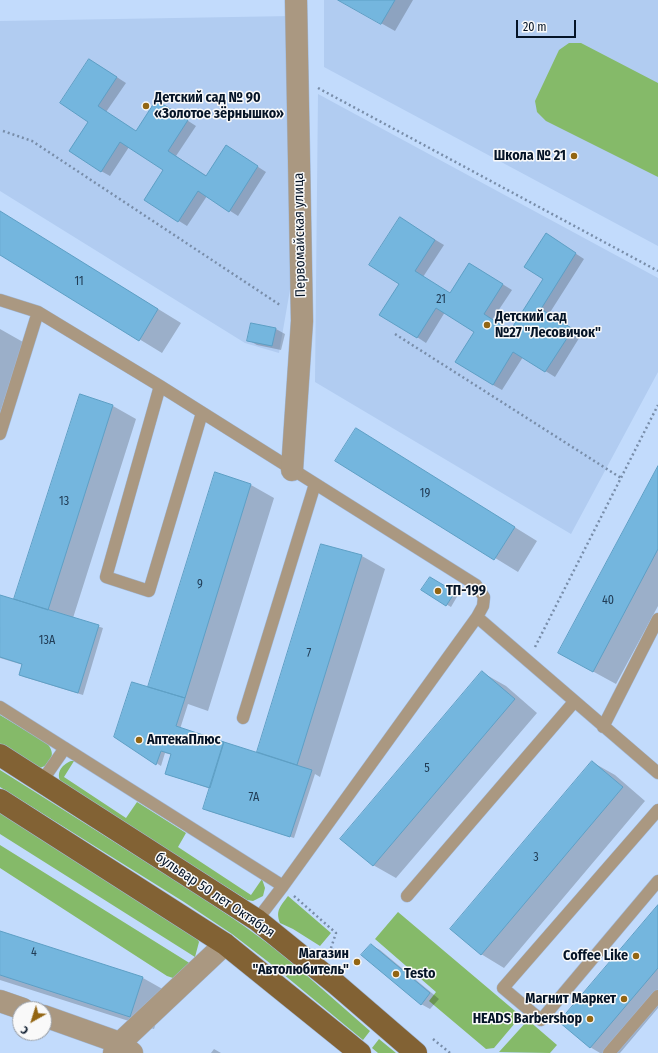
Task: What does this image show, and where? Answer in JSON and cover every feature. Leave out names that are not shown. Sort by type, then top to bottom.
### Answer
[{"type":"main road","name":"бульвар 50 лет Октября","points":[[0,755],[257,920],[319,970],[416,1053]]},
{"type":"main road","points":[[0,800],[225,944],[360,1053]]},
{"type":"street","name":"Первомайская улица","points":[[292,470],[302,321],[296,0]]},
{"type":"street","points":[[52,1019],[122,1050],[225,944]]},
{"type":"street","points":[[0,1001],[12,1005]]},
{"type":"lane","points":[[0,300],[38,312],[160,386],[476,585],[484,597],[483,606],[477,617],[284,886],[257,920]]},
{"type":"lane","points":[[0,434],[38,312]]},
{"type":"lane","points":[[160,386],[106,577],[150,591],[202,413]]},
{"type":"lane","points":[[244,718],[315,484]]},
{"type":"lane","points":[[477,617],[527,662],[658,773]]},
{"type":"lane","points":[[604,727],[658,619]]},
{"type":"lane","points":[[407,896],[574,702]]},
{"type":"lane","points":[[0,708],[284,886]]},
{"type":"lane","points":[[42,781],[65,748]]},
{"type":"lane","points":[[658,810],[502,988],[541,1020],[658,880]]},
{"type":"lane","points":[[609,1053],[658,996]]},
{"type":"path","points":[[297,77],[658,271]]},
{"type":"path","points":[[3,131],[32,141],[302,321]]},
{"type":"path","points":[[395,334],[621,478]]},
{"type":"path","points":[[527,662],[658,405]]},
{"type":"path","points":[[284,886],[336,932],[330,951],[336,956]]},
{"type":"path","points":[[432,1038],[450,1053]]},
{"type":"shaded area","name":"Школа № 21","points":[[324,0],[658,0],[658,246],[324,67]]},
{"type":"shaded area","name":"Детский сад № 90 «Золотое зёрнышко»","points":[[292,16],[291,284],[279,353],[245,343],[0,191],[0,21]]},
{"type":"shaded area","name":"Детский сад №27 \"Лесовичок\"","points":[[318,94],[658,278],[658,372],[571,534],[315,382]]},
{"type":"green space","points":[[569,43],[581,43],[658,83],[658,177],[546,121],[537,112],[535,101],[559,50]]},
{"type":"green space","points":[[0,715],[47,743],[51,749],[52,756],[46,765],[39,768],[33,767],[0,744]]},
{"type":"green space","points":[[74,761],[64,777],[126,818],[137,802],[186,833],[178,847],[251,895],[262,879],[265,888],[263,896],[253,901],[247,900],[62,784],[59,777],[60,770],[64,765]]},
{"type":"green space","points":[[0,770],[194,892],[244,926],[281,953],[370,1031],[363,1040],[271,964],[232,934],[184,902],[0,787]]},
{"type":"green space","points":[[0,811],[197,938],[199,942],[195,957],[0,834]]},
{"type":"green space","points":[[0,845],[191,964],[173,978],[167,976],[0,868]]},
{"type":"green space","points":[[288,896],[331,933],[320,946],[293,929],[280,923],[278,911]]},
{"type":"green space","points":[[398,912],[521,1016],[494,1048],[486,1049],[429,1001],[436,992],[375,939]]},
{"type":"green space","points":[[528,1020],[557,1045],[550,1053],[499,1052]]},
{"type":"green space","points":[[379,1039],[396,1053],[378,1053],[372,1048]]},
{"type":"building","points":[[338,0],[395,0],[381,24]]},
{"type":"building","points":[[89,59],[117,77],[98,106],[136,131],[156,100],[188,120],[168,151],[206,176],[226,145],[258,166],[229,212],[198,191],[178,222],[144,200],[163,170],[120,142],[101,172],[69,151],[88,122],[60,103]]},
{"type":"building","points":[[0,211],[158,309],[139,341],[0,255]]},
{"type":"building","points":[[400,217],[435,240],[415,271],[450,293],[469,263],[503,284],[484,314],[510,331],[543,279],[524,267],[546,233],[576,253],[541,309],[573,329],[545,372],[513,352],[493,385],[455,362],[474,332],[436,308],[417,338],[379,315],[399,284],[369,265]]},
{"type":"building","points":[[251,323],[276,328],[272,346],[247,341]]},
{"type":"building","points":[[80,394],[113,405],[48,610],[14,599]]},
{"type":"building","points":[[356,428],[515,527],[494,560],[335,461]]},
{"type":"building","points":[[658,466],[658,549],[593,672],[558,653]]},
{"type":"building","points":[[215,472],[251,484],[185,698],[148,687]]},
{"type":"building","points":[[321,544],[362,555],[297,765],[257,752]]},
{"type":"building","name":"ТП-199","points":[[430,577],[455,592],[446,606],[421,590]]},
{"type":"building","points":[[0,595],[99,625],[78,693],[19,675],[22,664],[0,657]]},
{"type":"building","points":[[482,671],[515,699],[373,866],[340,839]]},
{"type":"building","points":[[132,682],[185,698],[176,726],[224,742],[210,788],[165,774],[171,754],[161,751],[156,765],[114,737]]},
{"type":"building","points":[[224,742],[312,770],[290,837],[203,809]]},
{"type":"building","points":[[592,761],[623,787],[481,955],[450,929]]},
{"type":"building","points":[[658,905],[658,968],[590,1048],[559,1022]]},
{"type":"building","points":[[0,931],[143,977],[130,1017],[0,975]]},
{"type":"building","points":[[371,944],[430,993],[421,1005],[361,955]]},
{"type":"place","name":"Детский сад № 90 «Золотое зёрнышко»","points":[[146,106]]},
{"type":"place","name":"Школа № 21","points":[[574,156]]},
{"type":"place","name":"Детский сад №27 \"Лесовичок\"","points":[[487,325]]},
{"type":"place","name":"ТП-199","points":[[438,591]]},
{"type":"place","name":"АптекаПлюс","points":[[139,740]]},
{"type":"place","name":"Coffee Like","points":[[636,956]]},
{"type":"place","name":"Магазин \"Автолюбитель\"","points":[[357,962]]},
{"type":"place","name":"Testo","points":[[396,974]]},
{"type":"place","name":"Магнит Маркет","points":[[624,999]]},
{"type":"place","name":"HEADS Barbershop","points":[[590,1019]]}]
